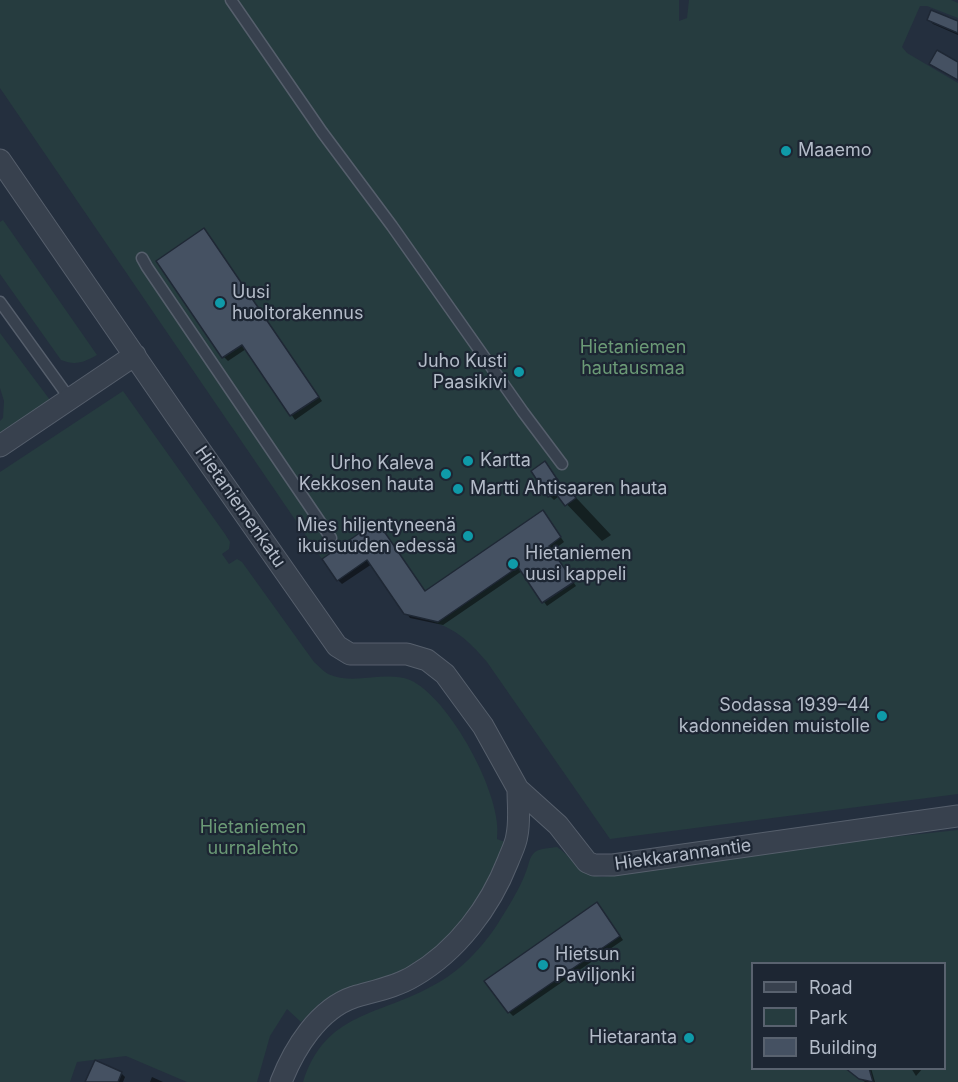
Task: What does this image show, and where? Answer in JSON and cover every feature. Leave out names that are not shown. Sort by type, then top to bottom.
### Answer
[{"type":"street","name":"Hietaniemenkatu","points":[[0,160],[337,646],[350,654],[407,654],[427,660],[445,674],[483,726],[518,789]]},
{"type":"street","points":[[0,446],[135,355]]},
{"type":"street","points":[[281,1082],[306,1035],[331,1010],[350,998],[414,977],[443,955],[483,910],[498,887],[516,840],[518,789]]},
{"type":"street","name":"Hiekkarannantie","points":[[518,789],[558,825],[587,862],[594,865],[613,865],[958,816]]},
{"type":"lane","points":[[231,0],[322,132],[562,464]]},
{"type":"lane","points":[[142,258],[331,538]]},
{"type":"lane","points":[[0,302],[70,399]]},
{"type":"green space","name":"Hietaniemen hautausmaa","points":[[0,0],[679,0],[679,21],[687,18],[689,0],[951,0],[958,3],[958,18],[927,6],[920,6],[902,47],[907,53],[958,83],[958,794],[610,839],[487,662],[468,642],[451,629],[404,614],[367,561],[337,581],[0,88]]},
{"type":"green space","points":[[3,220],[97,355],[80,362],[71,363],[61,360],[0,274],[0,222]]},
{"type":"green space","points":[[0,333],[50,400],[0,435],[4,401],[0,388]]},
{"type":"green space","name":"Hietaniemen uurnalehto","points":[[123,391],[230,542],[229,549],[222,554],[229,564],[237,559],[242,562],[314,662],[328,674],[338,677],[359,679],[400,677],[410,680],[425,690],[441,706],[471,750],[483,775],[497,821],[497,839],[505,842],[494,872],[479,899],[458,927],[433,952],[409,970],[321,1002],[301,1022],[287,1009],[270,1036],[257,1082],[187,1082],[126,1056],[77,1062],[70,1082],[0,1082],[0,472]]},
{"type":"green space","name":"Hietaranta","points":[[958,830],[958,1082],[303,1082],[313,1059],[325,1042],[340,1029],[356,1019],[434,985],[452,974],[469,959],[484,943],[514,898],[531,858],[537,851],[557,847],[581,869],[602,877],[727,860],[806,846]]},
{"type":"building","points":[[931,10],[958,21],[958,33],[927,20]]},
{"type":"building","points":[[937,50],[958,62],[958,80],[929,64]]},
{"type":"building","name":"Uusi huoltorakennus","points":[[204,228],[319,397],[290,416],[242,345],[222,358],[156,261]]},
{"type":"building","points":[[545,461],[563,488],[548,497],[531,471]]},
{"type":"building","points":[[567,486],[576,498],[565,506],[556,494]]},
{"type":"building","name":"Hietaniemen uusi kappeli","points":[[543,510],[561,537],[549,546],[574,582],[542,603],[518,567],[438,622],[404,614],[367,560],[337,581],[322,559],[377,521],[425,591]]},
{"type":"building","name":"Hietsun Paviljonki","points":[[597,902],[620,936],[508,1013],[484,981]]},
{"type":"building","points":[[95,1060],[122,1072],[118,1082],[85,1082]]},
{"type":"building","points":[[848,1070],[870,1070],[873,1082],[859,1079]]},
{"type":"place","name":"Maaemo","points":[[786,151]]},
{"type":"place","name":"Uusi huoltorakennus","points":[[220,303]]},
{"type":"place","name":"Juho Kusti Paasikivi","points":[[519,372]]},
{"type":"place","name":"Kartta","points":[[468,461]]},
{"type":"place","name":"Urho Kaleva Kekkosen hauta","points":[[446,474]]},
{"type":"place","name":"Martti Ahtisaaren hauta","points":[[458,489]]},
{"type":"place","name":"Mies hiljentyneenä ikuisuuden edessä","points":[[468,536]]},
{"type":"place","name":"Hietaniemen uusi kappeli","points":[[513,564]]},
{"type":"place","name":"Sodassa 1939–44 kadonneiden muistolle","points":[[882,716]]},
{"type":"place","name":"Hietsun Paviljonki","points":[[543,965]]},
{"type":"place","name":"Hietaranta","points":[[689,1038]]}]
